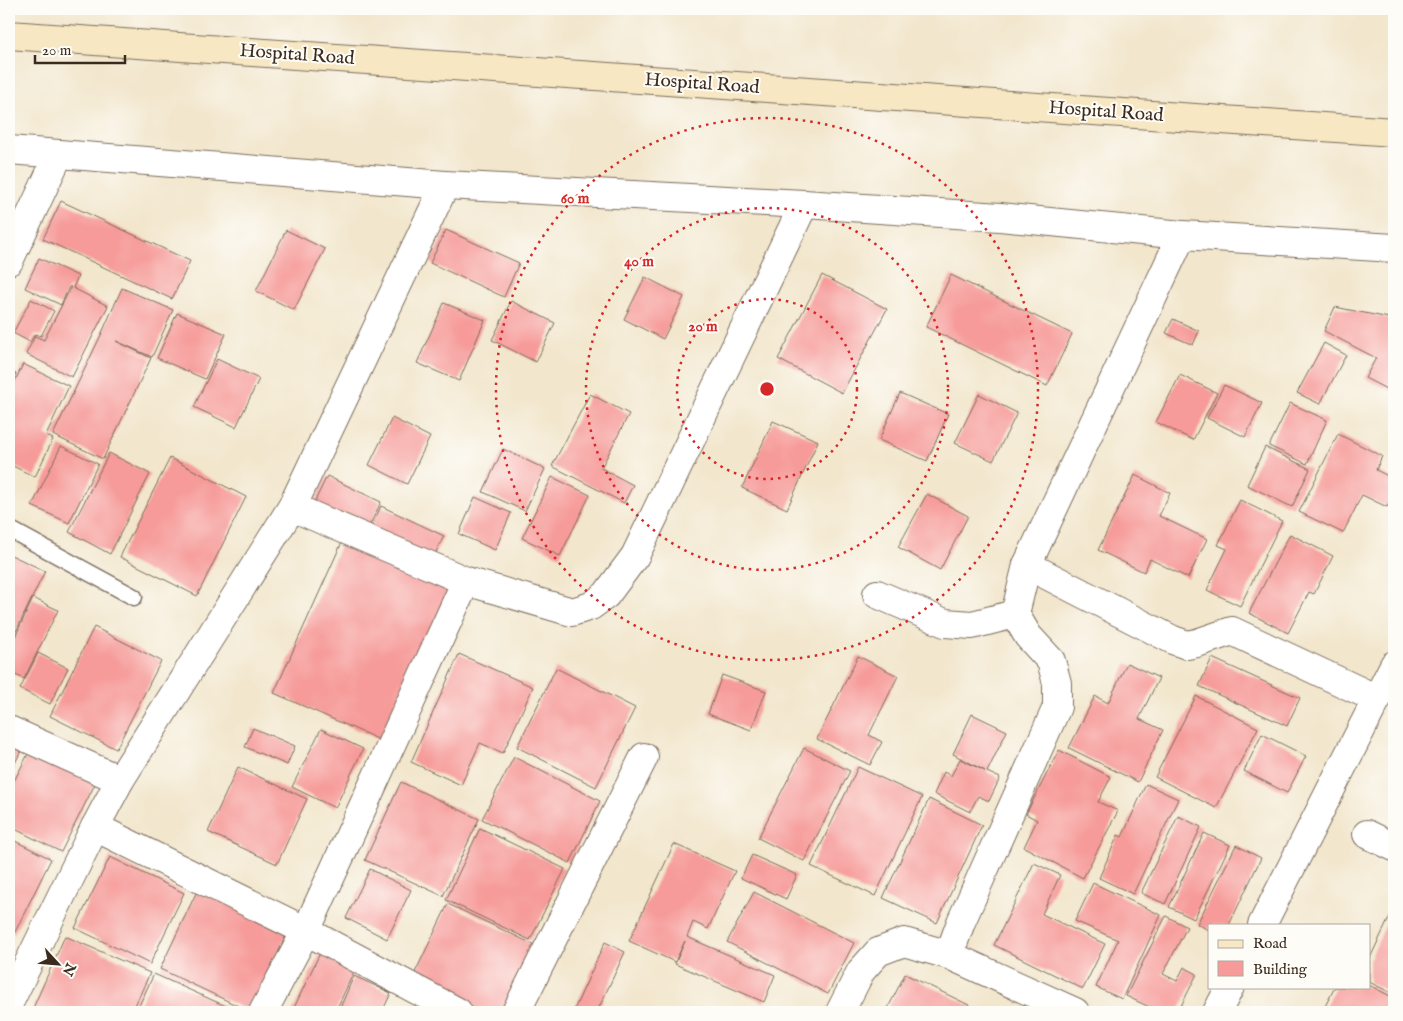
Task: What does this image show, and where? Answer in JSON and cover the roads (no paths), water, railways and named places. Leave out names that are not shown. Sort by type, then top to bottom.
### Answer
[{"type":"main road","name":"Hospital Road","points":[[9,35],[1394,132]]},
{"type":"street","points":[[9,150],[445,185],[804,204],[1000,217],[1182,235],[1394,248]]},
{"type":"street","points":[[9,262],[59,154]]},
{"type":"street","points":[[9,1003],[120,780],[292,507],[445,185]]},
{"type":"street","points":[[292,507],[466,581],[572,612],[591,606],[606,595],[635,556],[804,204]]},
{"type":"street","points":[[948,955],[1057,707],[1057,682],[1051,661],[1028,636],[1015,614],[1027,565],[1182,235]]},
{"type":"street","points":[[1027,565],[1173,640],[1187,645],[1197,644],[1232,631],[1377,699]]},
{"type":"street","points":[[263,1012],[306,930],[466,581]]},
{"type":"street","points":[[877,594],[946,623],[972,626],[1015,614]]},
{"type":"street","points":[[1263,924],[1394,664]]},
{"type":"street","points":[[9,730],[120,780]]},
{"type":"street","points":[[516,1012],[644,756]]},
{"type":"street","points":[[95,827],[306,930],[458,1012]]},
{"type":"street","points":[[1367,834],[1394,846]]},
{"type":"street","points":[[840,1012],[860,971],[878,952],[904,942],[948,955],[1075,1012]]},
{"type":"street","points":[[1217,1012],[1229,988]]},
{"type":"lane","points":[[9,528],[134,597]]}]
